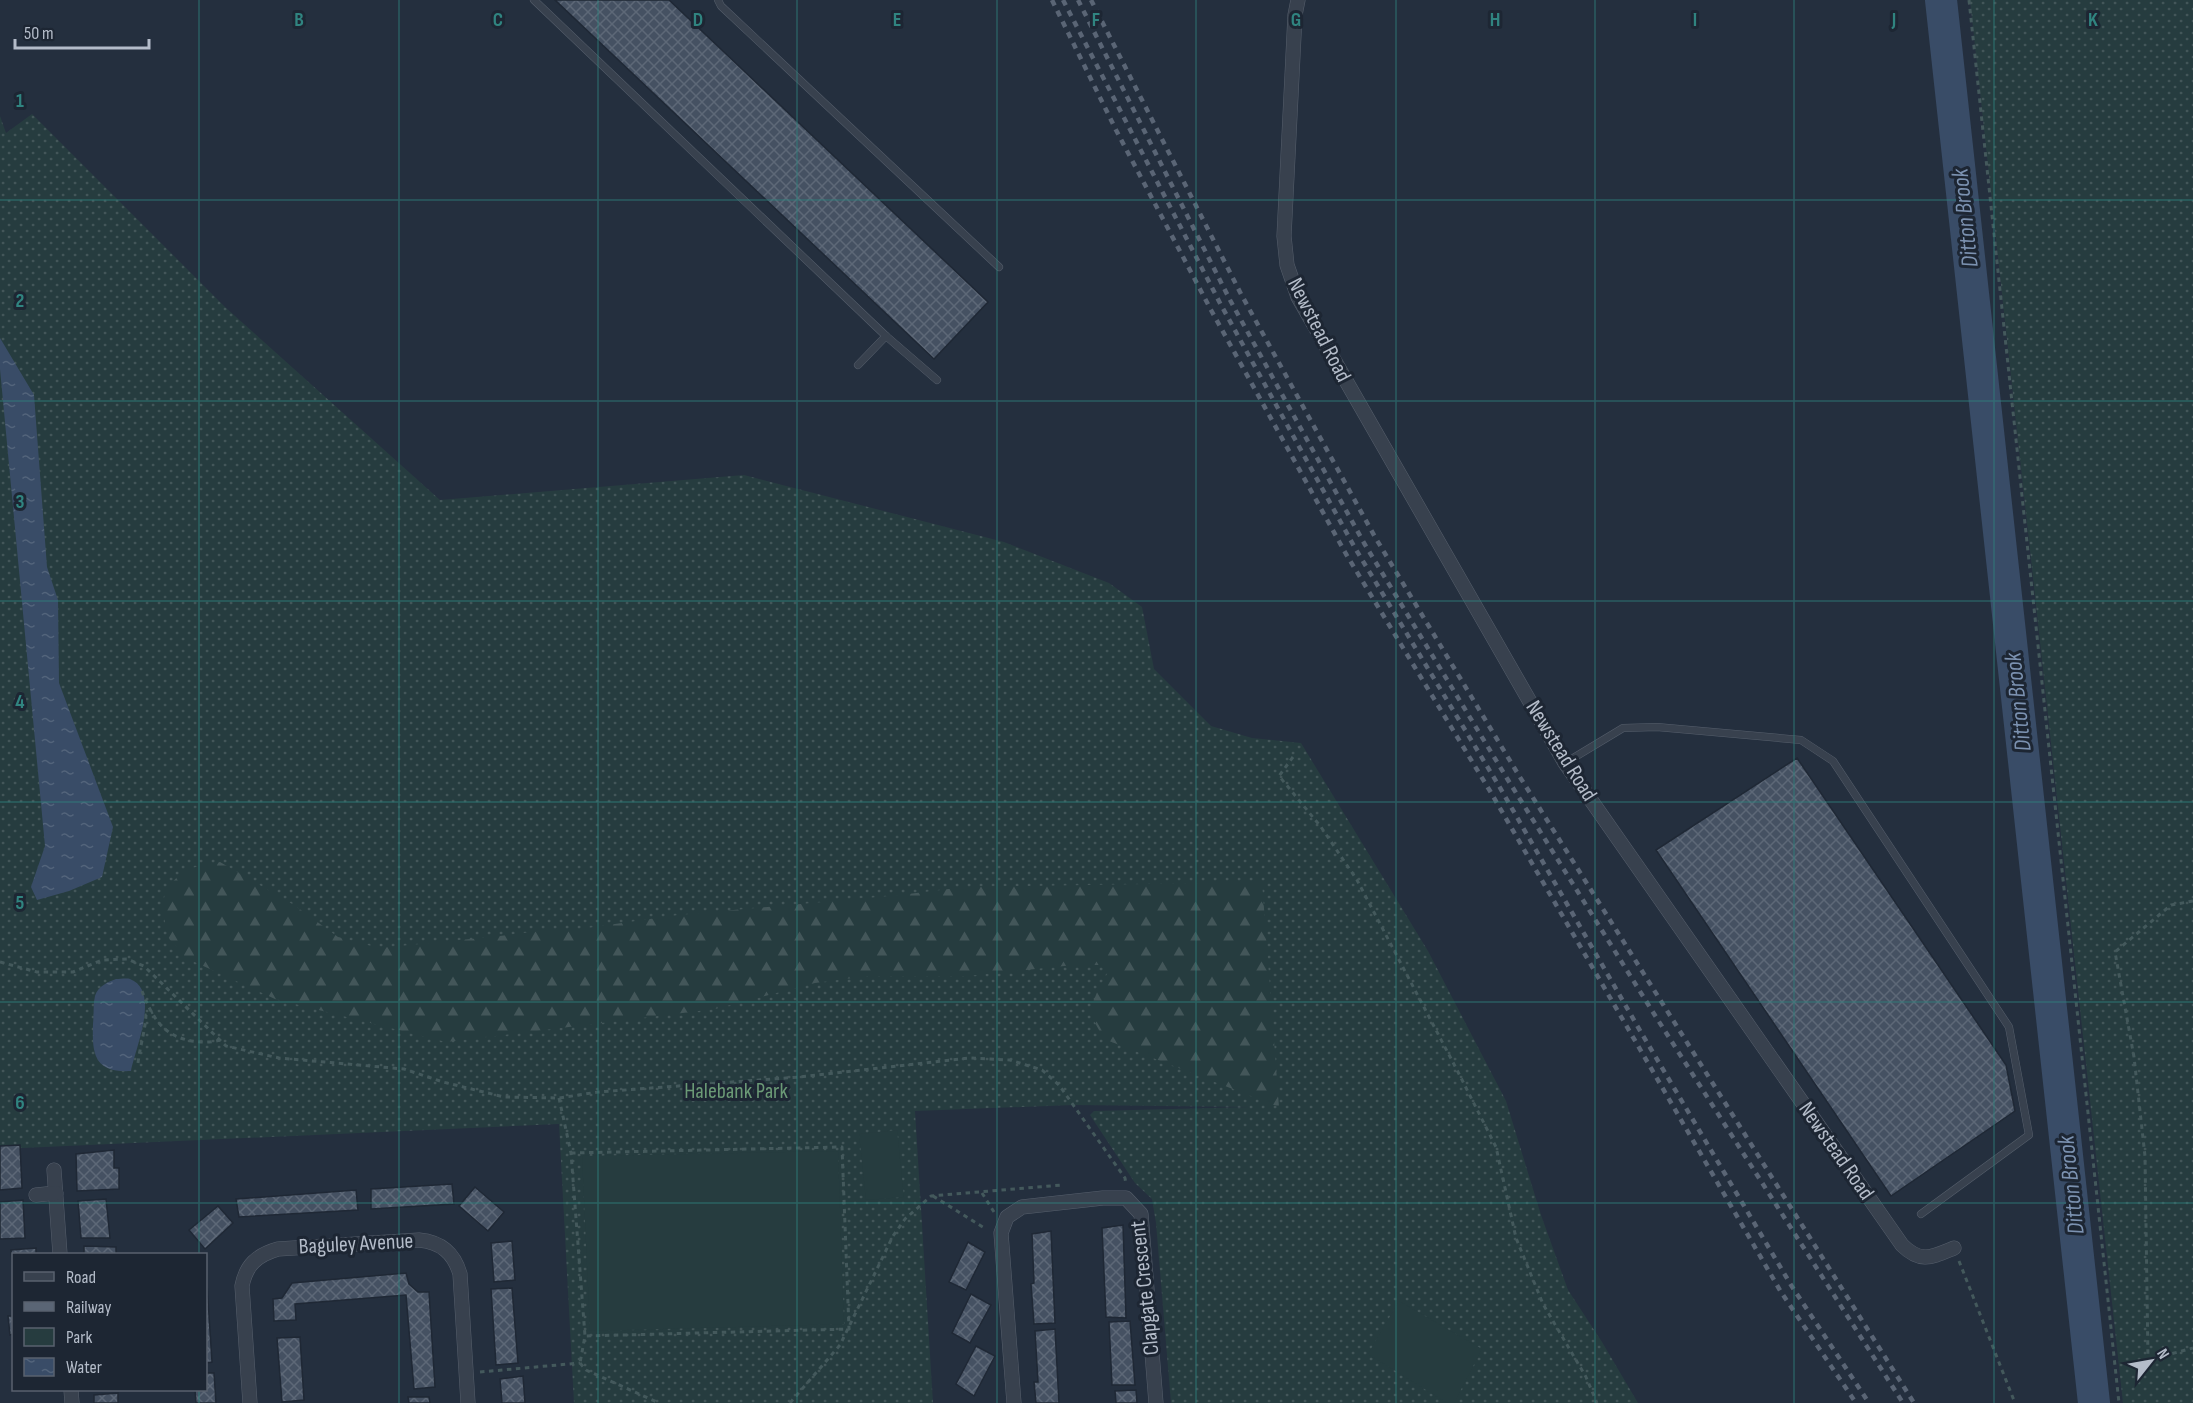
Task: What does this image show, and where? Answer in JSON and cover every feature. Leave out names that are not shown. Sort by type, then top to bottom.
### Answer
[{"type":"street","name":"Newstead Road","points":[[1298,0],[1294,15],[1284,236],[1287,266],[1305,311],[1565,763],[1902,1245],[1910,1253],[1920,1258],[1933,1257],[1954,1248]]},
{"type":"street","points":[[54,1170],[60,1253]]},
{"type":"street","points":[[36,1194],[56,1193]]},
{"type":"street","name":"Clapgate Crescent","points":[[1001,1233],[1007,1217],[1022,1207],[1103,1198],[1126,1198],[1141,1214],[1156,1403]]},
{"type":"street","points":[[1001,1233],[1014,1403]]},
{"type":"street","name":"Baguley Avenue","points":[[250,1403],[242,1286],[244,1276],[254,1260],[278,1249],[419,1240],[438,1244],[452,1255],[460,1274],[468,1403]]},
{"type":"lane","points":[[534,0],[886,336],[937,380]]},
{"type":"lane","points":[[718,0],[721,6],[999,267]]},
{"type":"lane","points":[[858,365],[886,336]]},
{"type":"lane","points":[[1565,763],[1623,728],[1657,727],[1801,740],[1833,761],[2008,1027],[2023,1103],[2029,1136],[1921,1214]]},
{"type":"path","points":[[1970,0],[2119,1403]]},
{"type":"path","points":[[1293,757],[1279,776],[1321,827],[1357,880],[1467,1089],[1496,1147],[1516,1238],[1543,1304],[1586,1377],[1597,1403]]},
{"type":"path","points":[[2193,901],[2171,905],[2115,952],[2134,1057],[2145,1156],[2148,1360],[2193,1348]]},
{"type":"path","points":[[0,962],[37,972],[73,972],[102,960],[127,959],[144,966],[226,1046],[279,1059],[404,1069],[443,1082],[504,1097],[559,1098],[598,1092],[799,1077],[969,1058],[1010,1060],[1042,1070],[1059,1085],[1125,1182],[1126,1198]]},
{"type":"path","points":[[142,991],[164,1029],[175,1035],[210,1043],[220,1040]]},
{"type":"path","points":[[138,1063],[140,1048],[146,1033],[146,1015],[153,1012]]},
{"type":"path","points":[[559,1098],[571,1152],[585,1336],[580,1363]]},
{"type":"path","points":[[571,1152],[842,1147],[849,1329]]},
{"type":"path","points":[[1116,1181],[1125,1182]]},
{"type":"path","points":[[790,1403],[840,1345],[893,1236],[906,1219],[931,1196],[1070,1185]]},
{"type":"path","points":[[982,1193],[995,1214]]},
{"type":"path","points":[[931,1196],[993,1233],[1001,1233]]},
{"type":"path","points":[[1954,1248],[2015,1403]]},
{"type":"path","points":[[585,1336],[849,1329]]},
{"type":"path","points":[[466,1373],[580,1363]]},
{"type":"path","points":[[580,1363],[586,1370],[658,1403]]},
{"type":"green space","points":[[1970,0],[2193,0],[2193,1403],[2123,1403]]},
{"type":"green space","name":"Halebank Park","points":[[32,114],[225,307],[440,500],[744,475],[1004,542],[1109,583],[1142,607],[1154,669],[1211,726],[1252,738],[1301,743],[1428,951],[1506,1101],[1541,1215],[1568,1290],[1638,1403],[1171,1403],[1152,1199],[1135,1183],[1090,1115],[1094,1111],[1251,1107],[1074,1105],[915,1111],[933,1403],[574,1403],[559,1124],[0,1149],[0,116],[6,133]]},
{"type":"green space","points":[[220,862],[294,905],[338,937],[379,948],[555,929],[573,930],[678,915],[965,887],[1262,882],[1279,1107],[1104,1039],[1089,1012],[1112,965],[1074,965],[967,976],[868,976],[815,983],[715,1009],[446,1042],[275,999],[186,958],[168,937],[162,907],[166,889],[181,873],[191,868]]},
{"type":"green space","points":[[897,1130],[904,1197],[866,1200],[859,1134]]},
{"type":"green space","points":[[838,1151],[844,1324],[590,1331],[582,1156]]},
{"type":"green space","points":[[1399,1301],[1482,1349],[1454,1403],[1447,1403],[1368,1354]]},
{"type":"water","points":[[0,338],[34,395],[47,567],[58,600],[59,683],[113,827],[102,877],[69,891],[37,900],[31,887],[45,846],[0,369]]},
{"type":"water","points":[[116,979],[130,979],[139,985],[144,995],[144,1021],[131,1071],[109,1069],[102,1065],[93,1044],[96,993],[101,987]]},
{"type":"building","points":[[555,0],[669,0],[988,302],[934,359]]},
{"type":"building","points":[[1797,758],[2006,1065],[2015,1111],[1891,1196],[1656,850]]},
{"type":"building","points":[[20,1145],[22,1188],[0,1190],[0,1146]]},
{"type":"building","points":[[114,1150],[114,1168],[119,1168],[119,1189],[77,1191],[76,1154]]},
{"type":"building","points":[[452,1184],[454,1204],[371,1209],[371,1189]]},
{"type":"building","points":[[475,1187],[504,1212],[488,1231],[459,1206]]},
{"type":"building","points":[[356,1190],[358,1210],[239,1217],[236,1199]]},
{"type":"building","points":[[106,1199],[110,1238],[81,1238],[78,1201]]},
{"type":"building","points":[[23,1200],[25,1238],[0,1239],[0,1202]]},
{"type":"building","points":[[218,1206],[233,1223],[205,1249],[189,1230]]},
{"type":"building","points":[[1123,1225],[1126,1318],[1106,1317],[1102,1228]]},
{"type":"building","points":[[1051,1231],[1055,1323],[1034,1324],[1031,1284],[1034,1283],[1032,1234]]},
{"type":"building","points":[[512,1241],[515,1280],[494,1282],[491,1243]]},
{"type":"building","points":[[968,1242],[985,1252],[966,1290],[949,1282]]},
{"type":"building","points":[[84,1246],[116,1247],[116,1253],[84,1253]]},
{"type":"building","points":[[36,1248],[36,1253],[12,1253],[12,1261],[11,1250]]},
{"type":"building","points":[[406,1273],[409,1284],[418,1292],[429,1292],[435,1387],[414,1389],[406,1295],[295,1304],[296,1320],[274,1321],[273,1299],[282,1298],[292,1283]]},
{"type":"building","points":[[207,1284],[212,1362],[207,1363]]},
{"type":"building","points":[[512,1288],[518,1363],[496,1365],[491,1289]]},
{"type":"building","points":[[971,1294],[991,1305],[970,1343],[952,1333]]},
{"type":"building","points":[[8,1316],[12,1316],[12,1334],[10,1335]]},
{"type":"building","points":[[1130,1321],[1135,1385],[1112,1385],[1109,1322]]},
{"type":"building","points":[[1055,1329],[1059,1403],[1036,1403],[1034,1382],[1038,1382],[1035,1331]]},
{"type":"building","points":[[300,1337],[304,1400],[282,1402],[277,1338]]},
{"type":"building","points":[[976,1346],[995,1356],[974,1396],[956,1384]]},
{"type":"building","points":[[207,1373],[214,1373],[216,1403],[196,1403],[195,1391],[207,1391]]},
{"type":"building","points":[[523,1376],[525,1403],[502,1403],[500,1379]]},
{"type":"building","points":[[1136,1390],[1137,1403],[1116,1403],[1115,1391]]},
{"type":"building","points":[[118,1393],[118,1403],[94,1403],[94,1395]]},
{"type":"building","points":[[408,1397],[429,1397],[430,1403],[409,1403]]},
{"type":"waterway","name":"Ditton Brook","points":[[1941,0],[2094,1403]]},
{"type":"railway","points":[[1052,0],[1116,130],[1211,310],[1346,554],[1490,791],[1781,1292],[1856,1403]]},
{"type":"railway","points":[[1063,0],[1221,305],[1355,548],[1499,786],[1642,1034],[1791,1285],[1869,1403]]},
{"type":"railway","points":[[1078,0],[1230,300],[1364,543],[1656,1017],[1903,1403]]},
{"type":"railway","points":[[1091,0],[1241,294],[1375,537],[1518,774],[1914,1403]]}]
